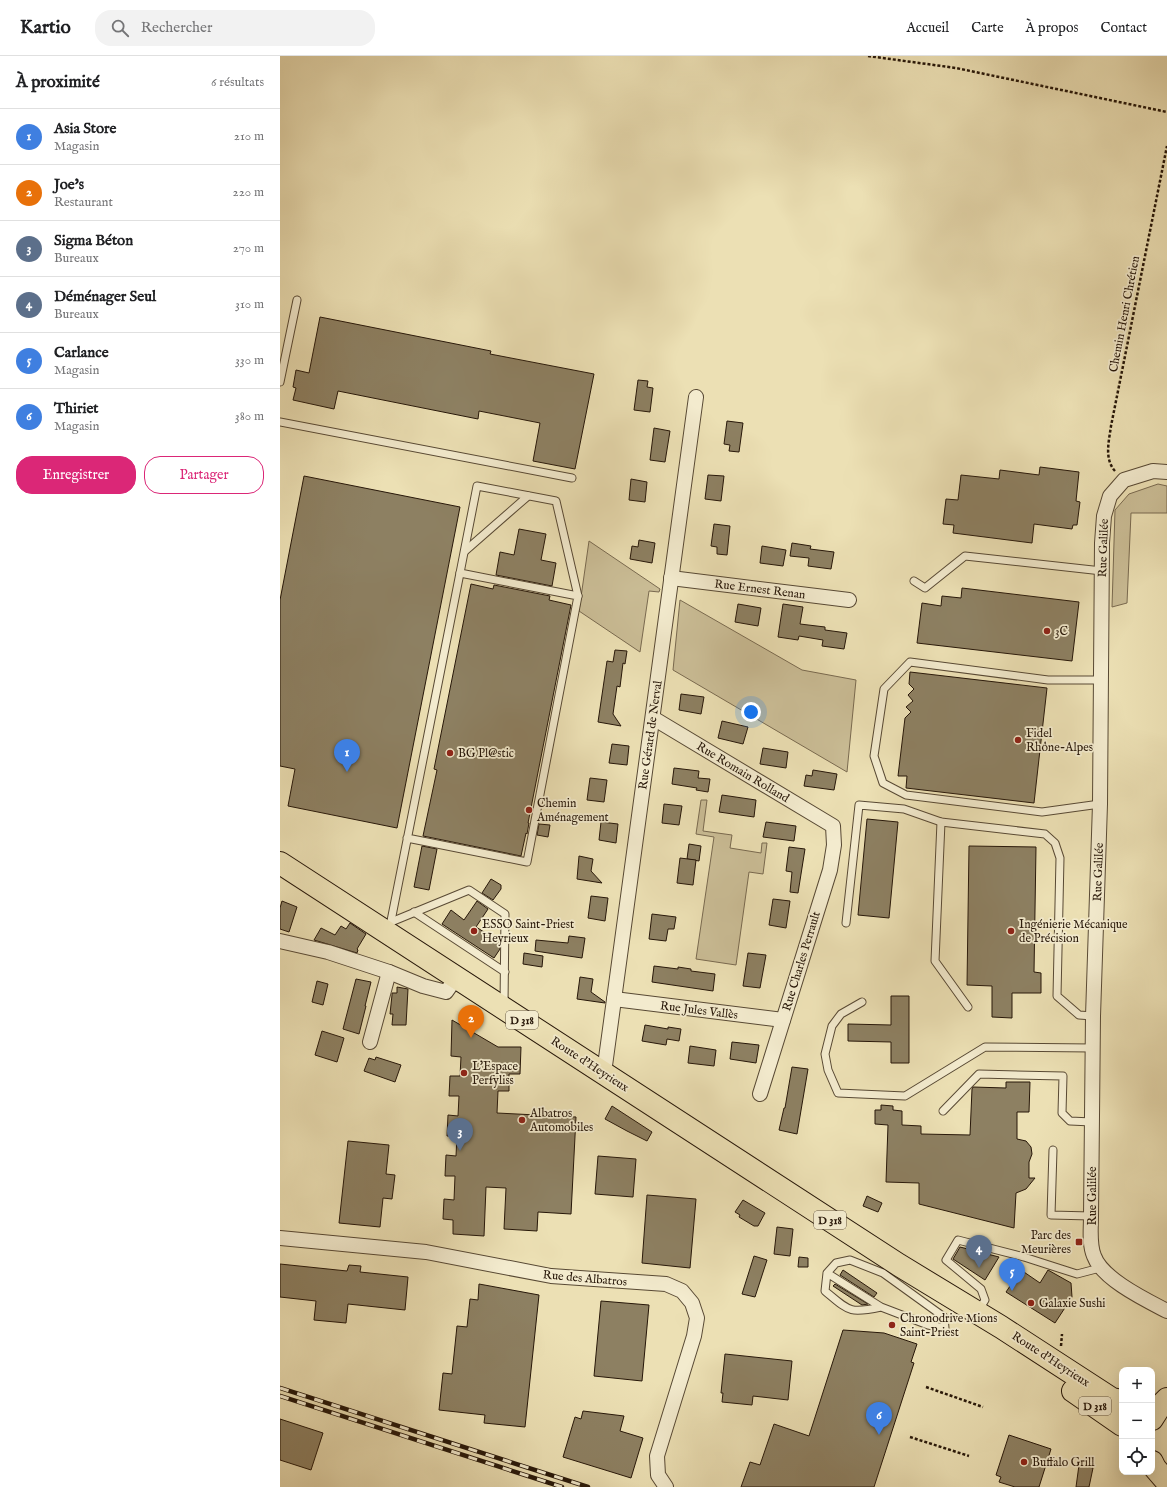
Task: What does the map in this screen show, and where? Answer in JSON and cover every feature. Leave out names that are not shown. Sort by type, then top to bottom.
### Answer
[{"type":"main road","name":"Route d'Heyrieux","points":[[280,863],[390,928],[456,978],[604,1073],[898,1271],[1017,1349],[1043,1371],[1119,1423]]},
{"type":"main road","name":"Route d'Heyrieux","points":[[898,1271],[978,1313],[1112,1399],[1119,1400]]},
{"type":"main road","points":[[1155,1468],[1167,1482]]},
{"type":"street","name":"Rue Gérard de Nerval","points":[[604,1073],[696,397]]},
{"type":"street","points":[[1124,480],[1152,471],[1167,472]]},
{"type":"street","name":"Rue Galilée","points":[[1100,1268],[1094,1256],[1091,1243],[1091,1216],[1092,1048],[1100,804],[1102,571],[1104,516],[1110,496],[1124,480]]},
{"type":"street","name":"Rue Ernest Renan","points":[[672,578],[849,600]]},
{"type":"street","name":"Rue Romain Rolland","points":[[653,718],[833,826]]},
{"type":"street","name":"Rue Charles Perrault","points":[[760,1094],[830,870],[834,845],[833,826]]},
{"type":"street","points":[[280,941],[328,952],[389,972],[423,986],[446,992],[456,978]]},
{"type":"street","points":[[370,1042],[389,972]]},
{"type":"street","name":"Rue Jules Vallès","points":[[614,999],[783,1020]]},
{"type":"street","name":"Rue des Albatros","points":[[280,1238],[426,1252],[551,1276],[666,1284],[682,1291],[692,1303],[697,1318],[694,1336],[657,1456],[658,1475],[666,1487]]},
{"type":"street","points":[[1100,1268],[1125,1288],[1167,1311]]},
{"type":"lane","points":[[280,382],[297,300]]},
{"type":"lane","points":[[280,422],[572,478]]},
{"type":"lane","points":[[390,928],[407,838],[477,486],[556,501],[578,596],[527,862],[407,838]]},
{"type":"lane","points":[[464,551],[528,496]]},
{"type":"lane","points":[[914,581],[925,588],[965,556],[1102,571]]},
{"type":"lane","points":[[460,573],[578,596]]},
{"type":"lane","points":[[1100,804],[1042,812],[906,795],[883,783],[874,756],[884,689],[910,662],[1048,680],[1101,680]]},
{"type":"lane","points":[[846,923],[859,805],[904,809],[941,822],[1045,834],[1055,843],[1060,858],[1057,996],[1079,1015],[1093,1016]]},
{"type":"lane","points":[[941,822],[935,961],[968,1007]]},
{"type":"lane","points":[[390,928],[414,912],[469,890],[505,914],[504,1009]]},
{"type":"lane","points":[[414,912],[505,972]]},
{"type":"lane","points":[[862,1002],[841,1014],[832,1026],[825,1054],[828,1070],[838,1093],[905,1096],[984,1047],[1092,1048]]},
{"type":"lane","points":[[943,1111],[979,1074],[1063,1076],[1062,1113],[1070,1121],[1092,1122]]},
{"type":"lane","points":[[1053,1150],[1051,1215],[1091,1216]]},
{"type":"lane","points":[[978,1313],[985,1300],[981,1289],[946,1260],[958,1240],[1077,1274],[1100,1268]]},
{"type":"lane","points":[[827,1273],[881,1308],[928,1325],[945,1328],[944,1317],[898,1271],[850,1260],[836,1263],[827,1273],[825,1291],[846,1308],[859,1312],[881,1308]]},
{"type":"path","points":[[868,56],[956,68],[1167,112]]},
{"type":"path","name":"Chemin Henri Chrétien","points":[[1124,480],[1112,468],[1107,452],[1167,146]]},
{"type":"path","points":[[926,1387],[984,1407]]},
{"type":"path","points":[[910,1436],[969,1456]]},
{"type":"shaded area","points":[[1158,484],[1167,486],[1167,513],[1131,513],[1127,603],[1112,607],[1115,510],[1129,494]]},
{"type":"shaded area","points":[[589,541],[660,589],[659,592],[649,591],[640,652],[579,611]]},
{"type":"shaded area","points":[[680,600],[802,670],[856,680],[847,772],[673,670]]},
{"type":"shaded area","points":[[701,800],[707,800],[703,831],[732,835],[730,848],[761,853],[762,843],[767,843],[763,874],[749,872],[736,965],[696,959],[714,837],[696,834]]},
{"type":"building","points":[[320,317],[491,351],[490,354],[594,374],[575,469],[533,461],[540,423],[479,411],[478,419],[338,391],[334,409],[293,400],[296,388],[293,387],[296,370],[309,373]]},
{"type":"building","points":[[638,380],[648,381],[647,387],[653,388],[650,412],[634,410]]},
{"type":"building","points":[[727,421],[743,423],[739,452],[729,451],[730,445],[724,444]]},
{"type":"building","points":[[654,428],[670,431],[665,462],[650,460]]},
{"type":"building","points":[[1040,467],[1079,472],[1076,501],[1080,502],[1077,525],[1073,525],[1072,529],[1034,524],[1032,543],[953,533],[954,525],[943,524],[946,499],[958,500],[961,475],[999,479],[1000,470],[1039,475]]},
{"type":"building","points":[[708,475],[724,476],[721,501],[705,499]]},
{"type":"building","points":[[304,476],[460,507],[397,828],[288,806],[295,769],[280,766],[280,600]]},
{"type":"building","points":[[631,479],[647,482],[645,502],[629,500]]},
{"type":"building","points":[[714,524],[730,526],[727,555],[717,554],[717,547],[711,546]]},
{"type":"building","points":[[519,529],[546,534],[541,560],[556,563],[552,586],[496,575],[500,552],[514,555]]},
{"type":"building","points":[[639,540],[655,543],[652,563],[630,559],[632,546],[638,547]]},
{"type":"building","points":[[792,543],[811,546],[810,549],[834,552],[831,569],[808,566],[809,558],[790,556]]},
{"type":"building","points":[[762,546],[786,550],[783,566],[760,563]]},
{"type":"building","points":[[471,584],[493,589],[494,585],[550,596],[549,600],[571,605],[527,834],[526,833],[521,856],[423,836],[437,770],[434,769]]},
{"type":"building","points":[[962,588],[1079,602],[1072,661],[917,643],[922,603],[941,606],[942,596],[961,598]]},
{"type":"building","points":[[738,604],[761,608],[758,626],[735,622]]},
{"type":"building","points":[[783,604],[803,607],[800,624],[825,627],[825,630],[847,633],[844,649],[822,646],[823,640],[799,636],[798,640],[778,637]]},
{"type":"building","points":[[615,650],[627,651],[625,664],[623,663],[620,687],[617,686],[613,714],[621,726],[598,722],[607,661],[613,662]]},
{"type":"building","points":[[910,672],[1047,688],[1034,803],[906,788],[907,776],[898,776],[905,718],[911,712],[906,707],[913,701],[908,695],[914,689],[909,684]]},
{"type":"building","points":[[681,694],[704,697],[701,714],[679,710]]},
{"type":"building","points":[[722,721],[748,727],[743,744],[718,738]]},
{"type":"building","points":[[612,744],[629,746],[627,765],[609,763]]},
{"type":"building","points":[[763,748],[788,752],[786,768],[760,764]]},
{"type":"building","points":[[674,768],[699,771],[698,778],[710,779],[708,792],[696,790],[697,788],[672,784]]},
{"type":"building","points":[[813,770],[837,774],[834,790],[804,786],[806,775],[812,776]]},
{"type":"building","points":[[590,778],[607,780],[604,802],[587,800]]},
{"type":"building","points":[[722,795],[756,800],[754,817],[719,812]]},
{"type":"building","points":[[664,804],[682,806],[679,825],[662,823]]},
{"type":"building","points":[[867,819],[898,822],[889,918],[858,915]]},
{"type":"building","points":[[601,822],[618,824],[616,843],[599,840]]},
{"type":"building","points":[[766,822],[796,826],[794,841],[763,837]]},
{"type":"building","points":[[539,824],[550,825],[548,837],[537,835]]},
{"type":"building","points":[[689,844],[701,846],[699,861],[687,859]]},
{"type":"building","points":[[422,846],[437,849],[429,890],[414,887]]},
{"type":"building","points":[[969,846],[1036,847],[1034,972],[1041,973],[1041,993],[1012,993],[1012,1018],[992,1017],[992,986],[967,985]]},
{"type":"building","points":[[789,847],[805,849],[798,893],[790,892],[792,872],[786,871]]},
{"type":"building","points":[[579,856],[593,859],[591,871],[602,883],[577,879]]},
{"type":"building","points":[[680,858],[696,860],[693,885],[677,883]]},
{"type":"building","points":[[491,879],[501,885],[501,889],[493,900],[482,893]]},
{"type":"building","points":[[591,896],[608,898],[605,921],[588,918]]},
{"type":"building","points":[[773,899],[790,901],[786,928],[769,925]]},
{"type":"building","points":[[282,901],[297,907],[289,932],[280,929],[280,908]]},
{"type":"building","points":[[477,901],[488,909],[476,927],[500,942],[500,949],[494,958],[442,924],[451,910],[464,920]]},
{"type":"building","points":[[652,914],[676,917],[674,929],[668,929],[666,941],[649,939]]},
{"type":"building","points":[[350,923],[366,934],[357,949],[357,953],[314,940],[321,928],[335,935],[341,926],[346,929]]},
{"type":"building","points":[[569,936],[585,938],[582,958],[535,951],[536,940],[568,943]]},
{"type":"building","points":[[524,953],[543,956],[542,967],[523,964]]},
{"type":"building","points":[[748,953],[766,955],[760,988],[743,986]]},
{"type":"building","points":[[654,966],[678,969],[678,967],[691,969],[691,971],[715,974],[713,991],[652,982]]},
{"type":"building","points":[[580,977],[593,979],[591,992],[605,1003],[577,999]]},
{"type":"building","points":[[356,979],[371,982],[359,1034],[343,1029]]},
{"type":"building","points":[[317,981],[328,984],[323,1005],[312,1002]]},
{"type":"building","points":[[397,987],[408,989],[406,1025],[392,1025],[393,1014],[390,1014],[392,993],[397,993]]},
{"type":"building","points":[[891,996],[909,996],[909,1063],[891,1063],[891,1042],[848,1041],[848,1024],[891,1025]]},
{"type":"building","points":[[452,1020],[498,1047],[521,1047],[520,1074],[509,1074],[509,1091],[498,1091],[497,1113],[576,1117],[571,1214],[538,1212],[537,1231],[504,1229],[506,1188],[486,1187],[484,1236],[453,1234],[453,1220],[443,1219],[444,1199],[454,1200],[455,1176],[445,1176],[446,1155],[456,1156],[457,1136],[447,1136],[448,1115],[458,1116],[459,1096],[449,1096],[450,1076],[460,1076],[461,1057],[451,1056]]},
{"type":"building","points":[[645,1025],[668,1029],[668,1027],[681,1029],[679,1041],[667,1039],[666,1045],[642,1041]]},
{"type":"building","points":[[322,1031],[344,1038],[337,1062],[315,1055]]},
{"type":"building","points":[[732,1042],[759,1045],[756,1063],[730,1059]]},
{"type":"building","points":[[690,1046],[716,1050],[714,1066],[688,1063]]},
{"type":"building","points":[[376,1057],[401,1065],[395,1082],[364,1071],[369,1058],[375,1060]]},
{"type":"building","points":[[792,1067],[808,1069],[797,1134],[779,1130],[785,1108]]},
{"type":"building","points":[[1006,1082],[1030,1082],[1029,1112],[1017,1112],[1017,1139],[1026,1141],[1031,1147],[1032,1154],[1029,1162],[1029,1178],[1035,1178],[1026,1189],[1016,1193],[1014,1228],[919,1204],[919,1183],[886,1182],[888,1125],[875,1124],[875,1110],[881,1110],[881,1105],[893,1106],[893,1110],[902,1111],[902,1125],[921,1126],[921,1134],[970,1135],[973,1087],[1006,1088]]},
{"type":"building","points":[[612,1106],[652,1132],[647,1141],[605,1119]]},
{"type":"building","points":[[348,1141],[389,1145],[386,1174],[395,1175],[392,1199],[383,1198],[380,1227],[339,1223]]},
{"type":"building","points":[[598,1156],[636,1159],[633,1197],[595,1194]]},
{"type":"building","points":[[647,1195],[696,1199],[690,1268],[642,1263]]},
{"type":"building","points":[[867,1196],[882,1203],[878,1212],[863,1206]]},
{"type":"building","points":[[743,1200],[765,1213],[758,1226],[754,1226],[739,1217],[740,1215],[735,1212]]},
{"type":"building","points":[[777,1227],[793,1229],[790,1256],[774,1254]]},
{"type":"building","points":[[960,1247],[999,1257],[985,1280],[953,1259]]},
{"type":"building","points":[[754,1256],[767,1260],[755,1297],[742,1294]]},
{"type":"building","points":[[799,1257],[808,1258],[808,1267],[798,1267]]},
{"type":"building","points":[[280,1264],[347,1271],[349,1265],[361,1266],[360,1272],[408,1277],[405,1310],[348,1304],[346,1323],[314,1320],[316,1301],[280,1297]]},
{"type":"building","points":[[843,1270],[877,1293],[874,1297],[840,1275]]},
{"type":"building","points":[[1021,1270],[1040,1283],[1048,1270],[1071,1283],[1072,1297],[1055,1323],[1006,1292]]},
{"type":"building","points":[[479,1284],[539,1295],[525,1427],[484,1423],[485,1415],[439,1410],[443,1373],[452,1374],[457,1326],[467,1327],[470,1299],[478,1300]]},
{"type":"building","points":[[835,1284],[868,1304],[862,1305],[833,1286]]},
{"type":"building","points":[[601,1301],[649,1305],[642,1381],[594,1376]]},
{"type":"building","points":[[843,1330],[884,1333],[917,1344],[911,1362],[914,1363],[874,1487],[741,1487],[750,1462],[760,1465],[774,1424],[809,1436]]},
{"type":"building","points":[[725,1354],[792,1361],[788,1400],[753,1396],[752,1405],[722,1402],[723,1393],[721,1393]]},
{"type":"building","points":[[583,1411],[624,1416],[620,1431],[643,1438],[631,1478],[563,1457],[575,1417],[581,1419]]},
{"type":"building","points":[[280,1419],[323,1433],[311,1470],[280,1460]]},
{"type":"building","name":"Buffalo Grill","points":[[1009,1435],[1051,1449],[1039,1487],[1015,1487],[999,1482],[1001,1477],[996,1475]]},
{"type":"building","points":[[1079,1465],[1093,1468],[1089,1487],[1076,1487]]},
{"type":"railway","points":[[280,1388],[588,1487]]},
{"type":"railway","points":[[280,1396],[562,1487]]},
{"type":"place","name":"3C","points":[[1047,631]]},
{"type":"place","name":"Fidel Rhône-Alpes","points":[[1018,740]]},
{"type":"place","name":"BG Pl@stic","points":[[450,753]]},
{"type":"place","name":"Asia Store","points":[[347,772]]},
{"type":"place","name":"Chemin Aménagement","points":[[529,810]]},
{"type":"place","name":"ESSO Saint-Priest Heyrieux","points":[[474,931]]},
{"type":"place","name":"Ingénierie Mécanique de Précision","points":[[1011,931]]},
{"type":"place","name":"Joe's","points":[[471,1038]]},
{"type":"place","name":"L'Espace Perfyliss","points":[[464,1073]]},
{"type":"place","name":"Albatros Automobiles","points":[[522,1120]]},
{"type":"place","name":"Sigma Béton","points":[[460,1151]]},
{"type":"place","name":"Parc des Meurières","points":[[1079,1242]]},
{"type":"place","name":"Déménager Seul","points":[[979,1268]]},
{"type":"place","name":"Carlance","points":[[1012,1291]]},
{"type":"place","name":"Galaxie Sushi","points":[[1031,1303]]},
{"type":"place","name":"Chronodrive Mions Saint-Priest","points":[[892,1325]]},
{"type":"place","name":"Thiriet","points":[[879,1435]]},
{"type":"place","name":"Buffalo Grill","points":[[1024,1462]]}]
